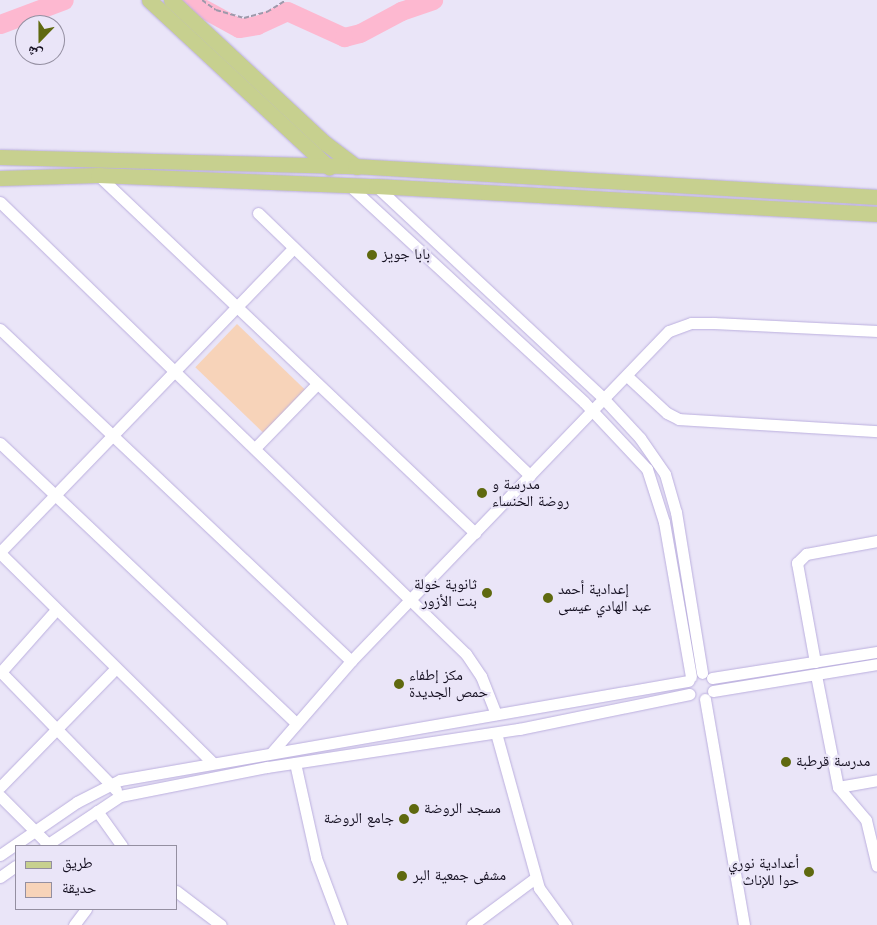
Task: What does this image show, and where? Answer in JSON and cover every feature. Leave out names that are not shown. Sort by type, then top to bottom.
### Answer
[{"type":"main road","points":[[160,3],[195,22],[325,143],[356,166],[376,186]]},
{"type":"main road","points":[[160,3],[350,186]]},
{"type":"main road","points":[[0,157],[356,166],[877,197]]},
{"type":"main road","points":[[0,178],[98,175],[376,186],[877,214]]},
{"type":"street","points":[[98,175],[235,309],[475,533]]},
{"type":"street","points":[[350,186],[593,412],[647,469],[664,522],[698,677],[709,695],[744,925]]},
{"type":"street","points":[[376,186],[604,400],[640,438],[665,474],[678,521],[698,677],[689,694]]},
{"type":"street","points":[[0,202],[411,598],[466,654],[481,676],[496,714]]},
{"type":"street","points":[[258,213],[293,249],[530,476]]},
{"type":"street","points":[[212,762],[0,553],[293,249]]},
{"type":"street","points":[[272,752],[351,661],[669,331],[691,323],[877,331]]},
{"type":"street","points":[[0,329],[351,661]]},
{"type":"street","points":[[627,376],[667,413],[679,419],[877,430]]},
{"type":"street","points":[[255,448],[316,385]]},
{"type":"street","points":[[0,443],[296,723]]},
{"type":"street","points":[[815,662],[797,563],[806,554],[877,541]]},
{"type":"street","points":[[56,610],[0,672],[112,784],[120,796]]},
{"type":"street","points":[[0,855],[77,802],[112,784],[212,762],[496,714],[698,677],[877,652]]},
{"type":"street","points":[[0,796],[36,831],[47,845],[120,796],[295,763],[496,733],[689,694],[696,699],[877,664]]},
{"type":"street","points":[[0,787],[116,668]]},
{"type":"street","points":[[816,675],[838,787],[866,820],[877,866]]},
{"type":"street","points":[[496,733],[535,878],[539,888],[566,925]]},
{"type":"street","points":[[295,763],[316,858],[342,925]]},
{"type":"street","points":[[838,787],[877,780]]},
{"type":"street","points":[[97,811],[121,845]]},
{"type":"street","points":[[0,877],[15,867]]},
{"type":"street","points":[[472,925],[535,878]]},
{"type":"street","points":[[178,893],[221,925]]},
{"type":"street","points":[[74,925],[85,910]]},
{"type":"path","points":[[202,0],[224,13],[244,18],[267,12],[286,0]]},
{"type":"green space","points":[[237,324],[305,390],[264,433],[195,367]]},
{"type":"waterway","points":[[0,24],[64,0]]},
{"type":"waterway","points":[[181,0],[193,3],[239,28],[257,25],[287,11],[344,37],[360,33],[401,11],[433,0]]},
{"type":"place","name":"بابا جويز","points":[[372,255]]},
{"type":"place","name":"مدرسة و روضة الخنساء","points":[[482,493]]},
{"type":"place","name":"ثانوية خولة بنت الأزور","points":[[487,593]]},
{"type":"place","name":"إعدادية أحمد عبد الهادي عيسى","points":[[548,598]]},
{"type":"place","name":"مكز إطفاء حمص الجديدة","points":[[399,684]]},
{"type":"place","name":"مدرسة قرطبة","points":[[786,762]]},
{"type":"place","name":"مسجد الروضة","points":[[414,809]]},
{"type":"place","name":"جامع الروضة","points":[[404,819]]},
{"type":"place","name":"أعدادية نوري حوا للإناث","points":[[809,872]]},
{"type":"place","name":"مشفى جمعية البر","points":[[402,876]]}]
